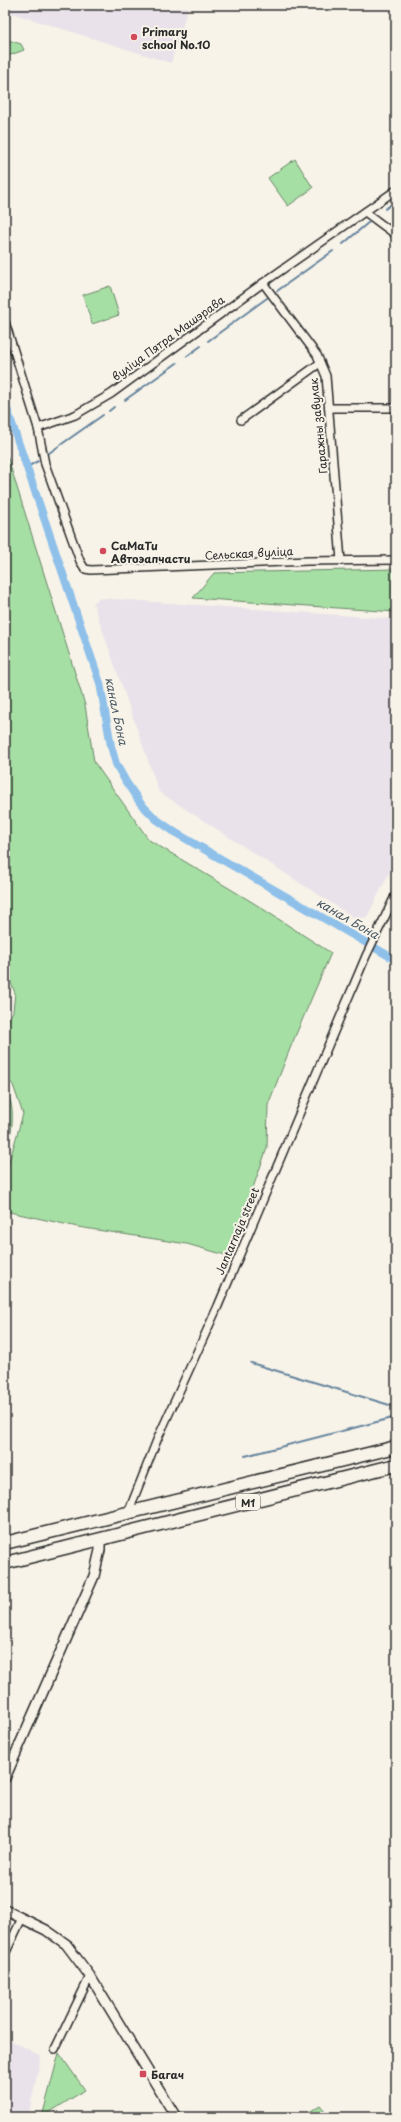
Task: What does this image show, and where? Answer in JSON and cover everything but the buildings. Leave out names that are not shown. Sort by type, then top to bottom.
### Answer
[{"type":"highway","name":"М1","points":[[5,1543],[396,1447]]},
{"type":"highway","name":"М1","points":[[5,1563],[396,1464]]},
{"type":"street","name":"вуліца Пятра Машэрава","points":[[38,428],[75,415],[111,394],[263,283],[396,190]]},
{"type":"street","points":[[365,212],[396,235]]},
{"type":"street","name":"Гаражны завулак","points":[[263,283],[317,355],[326,376],[341,561]]},
{"type":"street","points":[[5,322],[38,428]]},
{"type":"street","points":[[241,420],[320,363]]},
{"type":"street","points":[[329,408],[396,408]]},
{"type":"street","name":"Сельская вуліца","points":[[38,428],[45,464],[80,561],[85,569],[396,560]]},
{"type":"street","name":"Jantarnaja street","points":[[128,1513],[157,1440],[218,1306],[366,956],[396,894]]},
{"type":"street","points":[[5,1778],[94,1576],[100,1550],[100,1540]]},
{"type":"street","points":[[5,1910],[22,1918],[66,1944],[90,1976],[176,2117]]},
{"type":"street","points":[[5,1954],[22,1918]]},
{"type":"street","points":[[55,2049],[90,1976]]},
{"type":"shaded area","name":"Primary school No.10","points":[[5,5],[189,5],[171,63],[5,11]]},
{"type":"shaded area","points":[[100,598],[396,619],[396,859],[367,917],[356,919],[159,792],[93,603]]},
{"type":"shaded area","points":[[5,2037],[41,2056],[28,2117],[5,2117]]},
{"type":"green space","points":[[5,39],[21,44],[24,50],[5,57]]},
{"type":"green space","points":[[295,159],[313,188],[288,206],[268,178]]},
{"type":"green space","points":[[110,286],[119,315],[92,324],[83,295]]},
{"type":"green space","points":[[5,449],[85,705],[94,762],[149,840],[252,902],[331,953],[291,1046],[268,1105],[267,1148],[229,1256],[187,1244],[78,1227],[5,1211],[5,1176],[23,1114],[13,1085],[5,1076],[5,1028],[13,1011],[15,993],[10,980],[5,978]]},
{"type":"green space","points":[[396,569],[396,612],[193,598],[214,573]]},
{"type":"green space","points":[[5,1088],[11,1105],[12,1122],[5,1157]]},
{"type":"green space","points":[[59,2053],[85,2090],[42,2117]]},
{"type":"green space","points":[[320,2105],[330,2117],[306,2117],[305,2115]]},
{"type":"waterway","points":[[385,209],[396,201]]},
{"type":"waterway","points":[[343,244],[369,222]]},
{"type":"waterway","points":[[277,291],[333,251]]},
{"type":"waterway","points":[[208,341],[267,298]]},
{"type":"waterway","points":[[187,356],[201,346]]},
{"type":"waterway","points":[[125,400],[177,363]]},
{"type":"waterway","name":"канал Бона","points":[[5,403],[100,683],[111,746],[116,764],[141,804],[156,819],[176,833],[396,960]]},
{"type":"waterway","points":[[109,411],[114,407]]},
{"type":"waterway","points":[[49,453],[103,415]]},
{"type":"waterway","points":[[27,467],[38,461]]},
{"type":"waterway","points":[[251,1363],[396,1407]]},
{"type":"waterway","points":[[245,1456],[396,1417]]},
{"type":"place","name":"Primary school No.10","points":[[134,37]]},
{"type":"place","name":"СаМаТи Автоэапчасти","points":[[103,551]]},
{"type":"place","name":"Багач","points":[[143,2074]]}]
